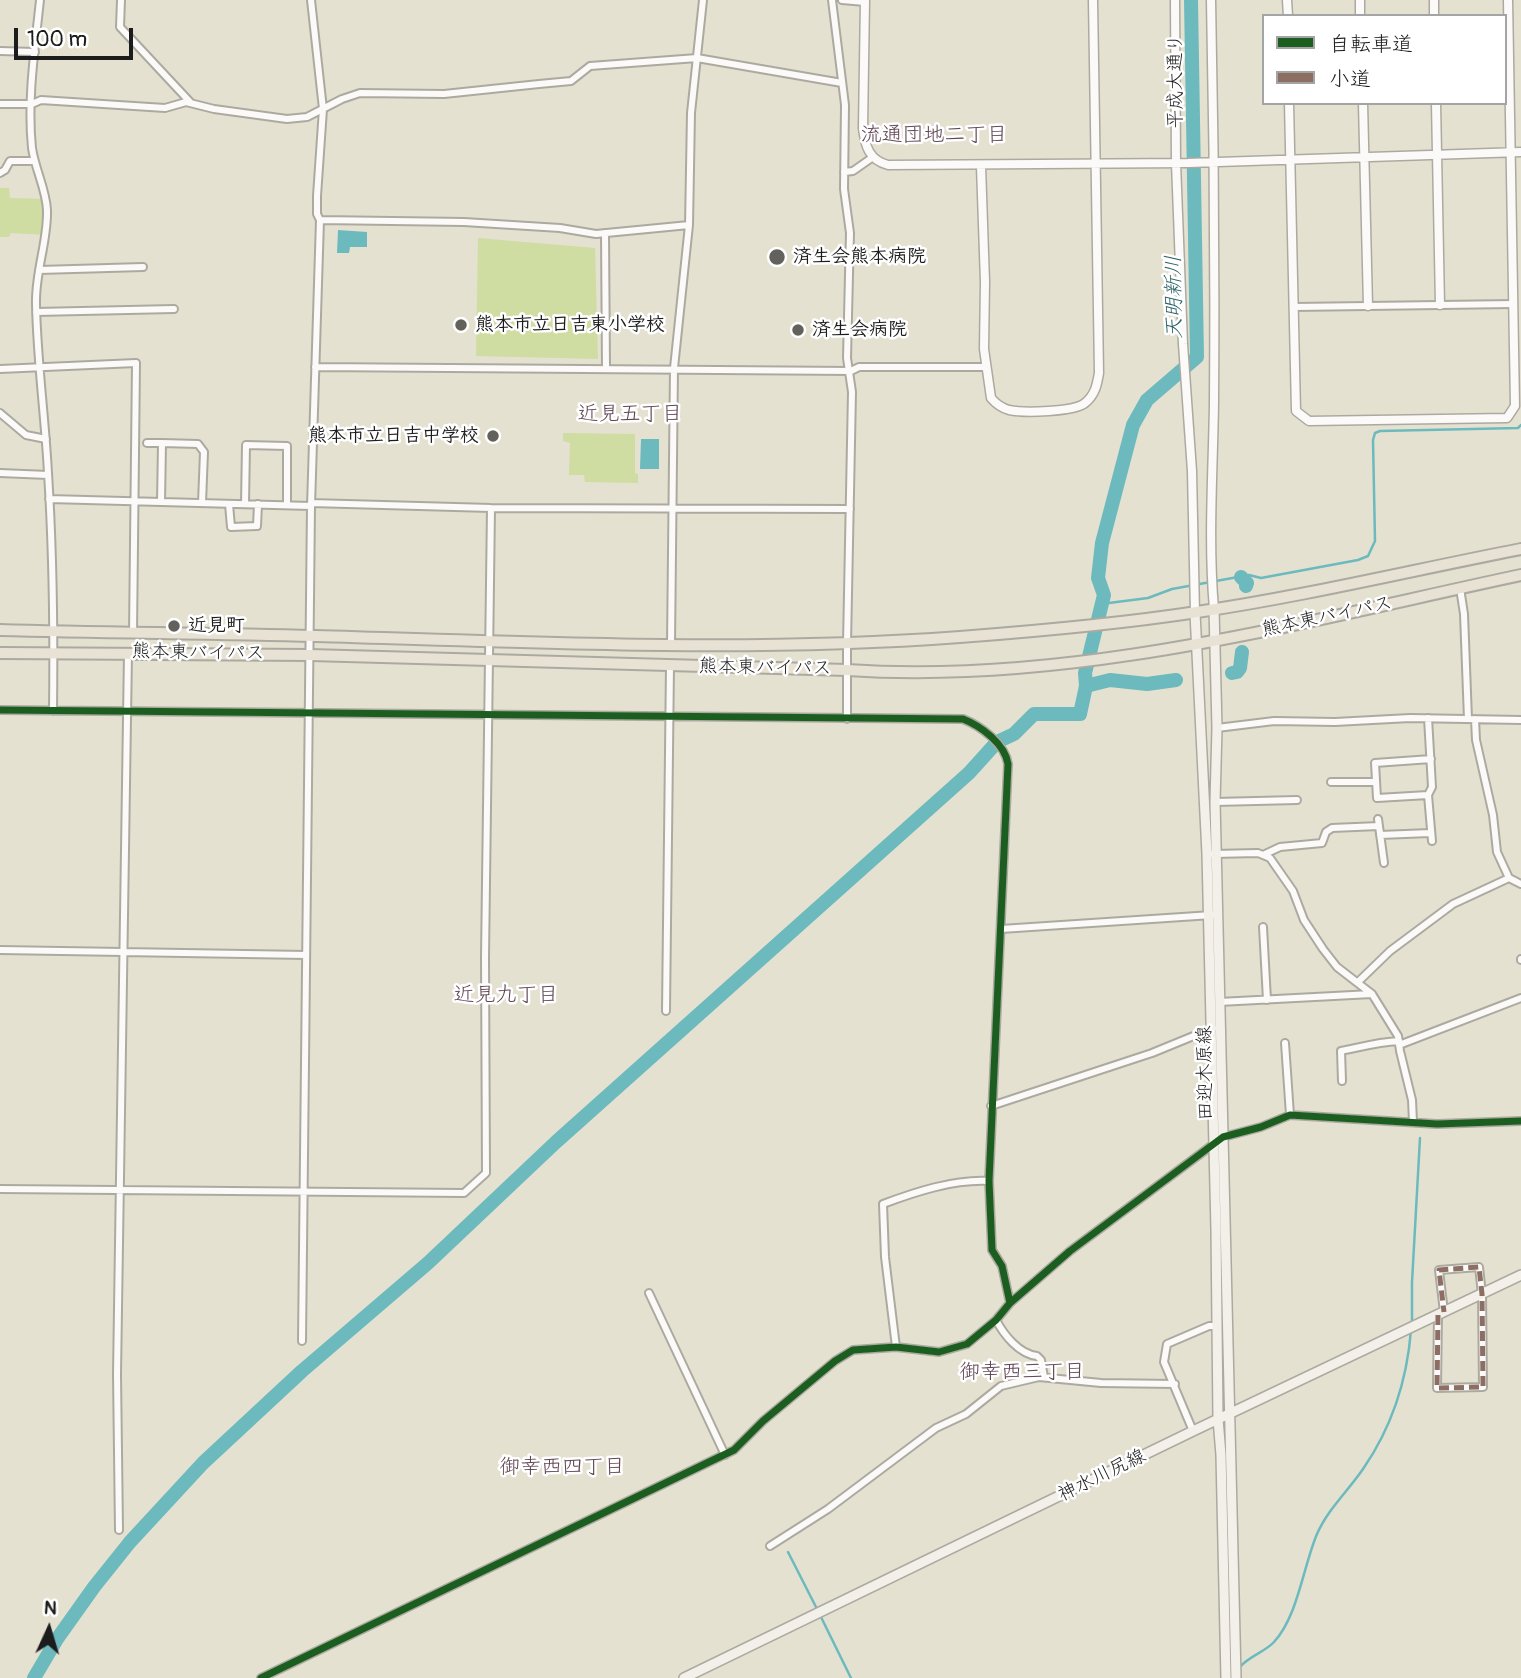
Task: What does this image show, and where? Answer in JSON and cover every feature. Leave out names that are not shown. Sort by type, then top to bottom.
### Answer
[{"type":"highway","name":"熊本東バイパス","points":[[0,630],[489,642],[847,644],[962,637],[1195,613],[1521,549]]},
{"type":"highway","name":"熊本東バイパス","points":[[0,651],[310,655],[897,673],[964,672],[1121,656],[1216,642],[1521,575]]},
{"type":"main road","name":"田迎木原線","points":[[1212,854],[1217,728],[1214,610]]},
{"type":"main road","name":"田迎木原線","points":[[1195,613],[1212,854],[1215,1002],[1220,1025],[1230,1414],[1231,1662],[1226,1678]]},
{"type":"main road","name":"田迎木原線","points":[[1215,1002],[1210,1029],[1218,1419],[1231,1662],[1236,1678]]},
{"type":"main road","name":"神水川尻線","points":[[684,1678],[1521,1275]]},
{"type":"street","points":[[40,0],[32,104],[34,161],[47,208],[36,312],[48,475],[54,632],[53,711]]},
{"type":"street","points":[[121,0],[120,27],[191,103]]},
{"type":"street","points":[[302,1341],[311,504],[320,220],[317,214],[317,196],[323,109],[311,0]]},
{"type":"street","points":[[671,644],[674,368],[690,225],[691,113],[703,0]]},
{"type":"street","points":[[832,0],[845,105],[844,172],[849,233],[847,358],[852,392],[847,719]]},
{"type":"street","points":[[842,0],[865,1],[863,128],[865,146],[880,163],[898,166],[1188,163],[1521,152]]},
{"type":"street","points":[[981,166],[985,367],[991,398],[998,405],[1017,411],[1067,409],[1084,404],[1096,390],[1099,373],[1093,0]]},
{"type":"street","name":"平成大通り","points":[[1175,0],[1176,163],[1194,526],[1195,613]]},
{"type":"street","name":"平成大通り","points":[[1212,0],[1214,403],[1210,524],[1214,610]]},
{"type":"street","points":[[1289,105],[1296,411],[1309,421],[1507,418],[1516,406],[1508,0]]},
{"type":"street","points":[[0,51],[35,52]]},
{"type":"street","points":[[0,104],[32,104],[41,100],[165,108],[191,103],[226,111],[287,119],[307,117],[360,93],[444,94],[571,80],[590,66],[696,58],[842,83]]},
{"type":"street","points":[[1363,105],[1368,306]]},
{"type":"street","points":[[1436,105],[1440,304]]},
{"type":"street","points":[[844,172],[853,171],[873,157]]},
{"type":"street","points":[[0,173],[10,161],[34,161]]},
{"type":"street","points":[[320,220],[464,222],[605,233],[690,225]]},
{"type":"street","points":[[605,233],[606,368]]},
{"type":"street","points":[[39,270],[143,267]]},
{"type":"street","points":[[1294,307],[1513,304]]},
{"type":"street","points":[[36,312],[174,309]]},
{"type":"street","points":[[0,369],[136,363],[133,634]]},
{"type":"street","points":[[315,367],[851,371],[859,367],[985,367]]},
{"type":"street","points":[[0,413],[26,435],[46,439]]},
{"type":"street","points":[[146,443],[198,444],[204,452],[202,503]]},
{"type":"street","points":[[161,502],[162,443]]},
{"type":"street","points":[[245,504],[246,445],[287,446],[287,505]]},
{"type":"street","points":[[0,473],[48,475]]},
{"type":"street","points":[[49,499],[491,508],[850,509]]},
{"type":"street","points":[[229,503],[232,527],[257,526],[258,504]]},
{"type":"street","points":[[0,1189],[464,1193],[486,1173],[491,508]]},
{"type":"street","points":[[1460,588],[1472,719],[1493,815],[1497,852],[1509,878],[1521,884]]},
{"type":"street","points":[[119,1530],[117,1374],[128,652]]},
{"type":"street","points":[[666,1011],[670,666]]},
{"type":"street","points":[[0,710],[963,719],[978,725],[1007,755],[989,1181],[992,1250],[1002,1266],[1010,1303]]},
{"type":"street","points":[[1380,835],[1431,837],[1429,795],[1432,787],[1428,718]]},
{"type":"street","points":[[1217,728],[1273,721],[1335,722],[1428,718],[1521,720]]},
{"type":"street","points":[[1429,795],[1377,798],[1375,763],[1431,760]]},
{"type":"street","points":[[1331,782],[1375,782]]},
{"type":"street","points":[[1215,802],[1297,800]]},
{"type":"street","points":[[1263,855],[1280,847],[1322,843],[1326,832],[1332,828],[1379,822],[1384,863]]},
{"type":"street","points":[[1212,854],[1258,853],[1270,858],[1293,891],[1304,920],[1322,949],[1337,967],[1372,994],[1388,1017],[1399,1043],[1412,1100],[1413,1122]]},
{"type":"street","points":[[1358,982],[1390,951],[1452,904],[1509,878]]},
{"type":"street","points":[[1001,929],[1213,915]]},
{"type":"street","points":[[1263,927],[1267,1000]]},
{"type":"street","points":[[0,950],[306,955]]},
{"type":"street","points":[[1215,1002],[1372,994]]},
{"type":"street","points":[[1342,1082],[1341,1051],[1372,1042],[1399,1043],[1521,999]]},
{"type":"street","points":[[991,1106],[1152,1053],[1220,1025]]},
{"type":"street","points":[[1285,1043],[1290,1115]]},
{"type":"street","points":[[261,1678],[726,1455],[835,1361],[853,1350],[896,1347],[939,1352],[967,1344],[1070,1251],[1223,1137],[1261,1127],[1290,1115],[1437,1124],[1521,1121]]},
{"type":"street","points":[[896,1347],[885,1257],[883,1203],[943,1187],[989,1181]]},
{"type":"street","points":[[1479,1267],[1483,1387],[1437,1388],[1441,1314],[1438,1270],[1479,1267]]},
{"type":"street","points":[[649,1293],[726,1455]]},
{"type":"street","points":[[996,1320],[1008,1338],[1028,1355],[1037,1356],[1041,1360],[1044,1377]]},
{"type":"street","points":[[1193,1431],[1164,1362],[1167,1344],[1209,1326],[1217,1326]]},
{"type":"street","points":[[770,1546],[828,1509],[936,1428],[966,1413],[1001,1386],[1044,1377],[1101,1383],[1175,1384]]},
{"type":"green space","points":[[0,188],[9,188],[10,198],[45,199],[46,235],[11,233],[9,237],[0,237]]},
{"type":"green space","points":[[478,238],[595,248],[598,359],[476,356]]},
{"type":"green space","points":[[563,433],[635,434],[635,473],[638,474],[638,483],[585,482],[584,475],[569,475],[570,443],[563,441]]},
{"type":"water","points":[[338,230],[367,232],[367,247],[350,247],[349,253],[337,253]]},
{"type":"water","points":[[641,439],[659,439],[659,469],[640,469]]},
{"type":"waterway","name":"天明新川","points":[[1086,686],[1085,673],[1104,595],[1098,578],[1102,543],[1133,425],[1147,400],[1197,357],[1191,0]]},
{"type":"waterway","points":[[1101,604],[1148,598],[1172,589],[1249,575],[1261,578],[1368,556],[1375,541],[1375,433],[1518,428],[1521,425]]},
{"type":"waterway","points":[[1241,577],[1247,583],[1246,586]]},
{"type":"waterway","points":[[1232,673],[1240,668],[1242,652]]},
{"type":"waterway","points":[[34,1678],[57,1639],[94,1587],[130,1542],[203,1463],[302,1371],[428,1263],[556,1142],[969,773],[997,742],[1014,734],[1034,714],[1080,714],[1086,686],[1110,680],[1147,684],[1176,680]]},
{"type":"waterway","points":[[1412,1323],[1420,1138]]},
{"type":"waterway","points":[[1240,1667],[1274,1642],[1282,1631],[1289,1619],[1317,1534],[1382,1437],[1402,1385],[1411,1330]]},
{"type":"waterway","points":[[788,1552],[817,1609]]},
{"type":"waterway","points":[[820,1615],[851,1678]]},
{"type":"marked path","points":[[1438,1315],[1437,1388],[1483,1387],[1479,1267],[1439,1270],[1444,1312]]},
{"type":"cycle path","points":[[0,710],[963,719],[977,726],[997,743],[1008,764],[989,1181],[992,1250],[1002,1266],[1010,1303]]},
{"type":"cycle path","points":[[261,1678],[734,1450],[763,1421],[835,1361],[853,1350],[896,1347],[939,1352],[967,1344],[1070,1251],[1223,1137],[1261,1127],[1290,1115],[1437,1124],[1521,1121]]},
{"type":"place","name":"済生会熊本病院","points":[[777,257]]},
{"type":"place","name":"熊本市立日吉東小学校","points":[[461,325]]},
{"type":"place","name":"済生会病院","points":[[798,330]]},
{"type":"place","name":"熊本市立日吉中学校","points":[[493,436]]},
{"type":"place","name":"近見町","points":[[174,626]]},
{"type":"district","name":"流通団地二丁目","points":[[934,136]]},
{"type":"district","name":"近見五丁目","points":[[630,415]]},
{"type":"district","name":"近見九丁目","points":[[506,996]]},
{"type":"district","name":"御幸西三丁目","points":[[1022,1373]]},
{"type":"district","name":"御幸西四丁目","points":[[562,1468]]}]
